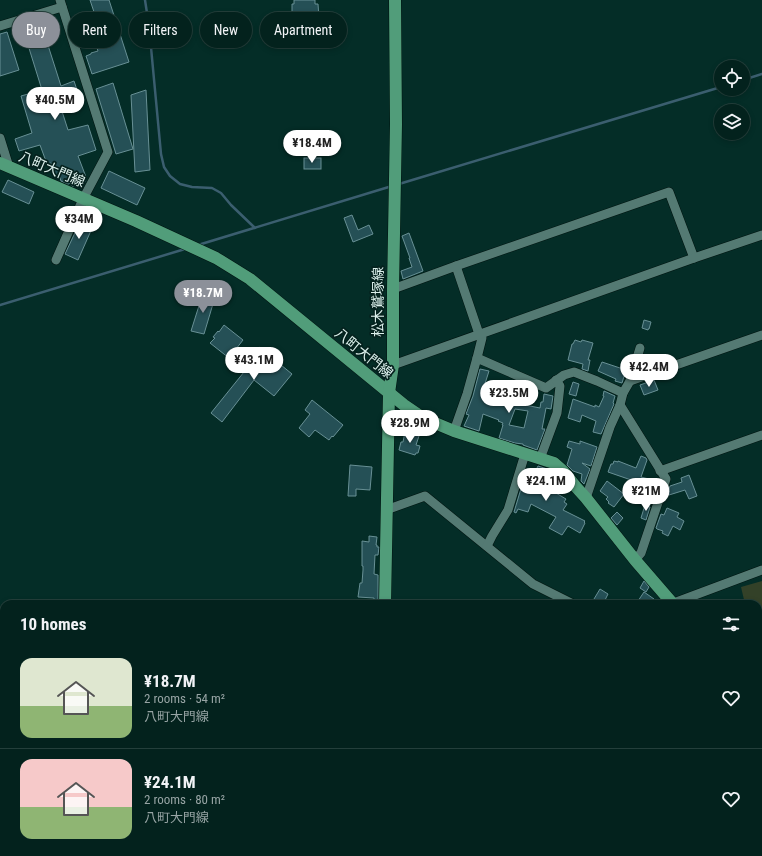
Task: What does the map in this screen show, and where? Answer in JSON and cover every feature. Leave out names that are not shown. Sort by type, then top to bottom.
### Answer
[{"type":"main road","name":"松木鷲塚線","points":[[385,600],[389,393],[393,365],[396,124],[395,0]]},
{"type":"main road","name":"八町大門線","points":[[4,165],[216,258],[250,279],[389,393],[423,418],[454,431],[554,463],[563,471],[586,498],[669,600]]},
{"type":"street","points":[[0,26],[61,3],[108,152],[83,199],[56,260]]},
{"type":"street","points":[[0,138],[4,165]]},
{"type":"street","points":[[393,289],[669,192],[694,258]]},
{"type":"street","points":[[393,365],[762,235]]},
{"type":"street","points":[[454,431],[467,394],[482,338],[456,266]]},
{"type":"street","points":[[630,381],[762,335]]},
{"type":"street","points":[[586,498],[610,427],[620,405],[623,393],[630,381],[640,348]]},
{"type":"street","points":[[476,358],[546,388],[564,375],[574,372],[623,393]]},
{"type":"street","points":[[540,459],[556,413],[560,386],[556,380]]},
{"type":"street","points":[[620,405],[666,479],[641,553],[635,560]]},
{"type":"street","points":[[660,471],[762,435]]},
{"type":"street","points":[[487,546],[508,510],[525,454]]},
{"type":"street","points":[[386,510],[425,496],[533,584],[565,600]]},
{"type":"street","points":[[683,600],[762,570]]},
{"type":"green space","points":[[762,581],[762,600],[744,600],[741,587]]},
{"type":"building","points":[[90,0],[109,0],[113,12],[94,12]]},
{"type":"building","points":[[294,0],[315,0],[315,4],[318,4],[319,12],[292,12],[292,4],[294,4]]},
{"type":"building","points":[[7,32],[19,70],[0,76],[0,34]]},
{"type":"building","points":[[121,37],[129,62],[92,74],[86,56],[98,51],[97,48],[121,48]]},
{"type":"building","points":[[29,48],[49,48],[61,86],[74,81],[80,99],[60,105],[68,130],[88,125],[96,150],[78,156],[86,177],[84,178],[85,182],[72,186],[71,183],[68,184],[61,181],[59,175],[56,176],[51,163],[47,164],[40,145],[19,151],[15,139],[32,133],[21,96],[42,90]]},
{"type":"building","points":[[113,83],[133,149],[116,154],[96,89]]},
{"type":"building","points":[[146,90],[150,170],[135,172],[131,95]]},
{"type":"building","points":[[304,158],[321,158],[321,169],[304,169]]},
{"type":"building","points":[[109,171],[145,188],[137,205],[101,188]]},
{"type":"building","points":[[8,180],[34,192],[29,204],[2,192]]},
{"type":"building","points":[[352,215],[358,230],[369,225],[373,234],[353,242],[344,218]]},
{"type":"building","points":[[81,220],[93,226],[78,260],[65,254]]},
{"type":"building","points":[[409,233],[423,271],[403,279],[401,271],[412,267],[402,236]]},
{"type":"building","points":[[203,293],[215,297],[204,334],[191,331]]},
{"type":"building","points":[[644,320],[651,322],[648,330],[642,328]]},
{"type":"building","points":[[224,325],[243,340],[229,358],[210,343],[215,338],[213,337]]},
{"type":"building","points":[[575,340],[593,343],[588,360],[590,360],[588,371],[582,369],[583,364],[568,360],[572,344]]},
{"type":"building","points":[[259,347],[292,374],[274,396],[254,380],[222,422],[211,413],[244,372],[242,369]]},
{"type":"building","points":[[602,362],[626,370],[622,383],[615,381],[616,379],[598,371]]},
{"type":"building","points":[[480,369],[489,371],[483,390],[490,392],[488,399],[504,405],[504,403],[509,405],[513,393],[509,391],[513,382],[526,386],[525,387],[527,388],[520,404],[540,408],[541,402],[543,402],[544,394],[553,396],[551,409],[546,408],[542,429],[545,429],[537,450],[523,444],[499,438],[503,423],[483,414],[479,431],[464,426],[469,415],[466,414],[473,396]],"holes":[[[515,409],[528,411],[524,428],[509,425]]]},
{"type":"building","points":[[654,380],[658,390],[644,395],[640,385]]},
{"type":"building","points":[[573,382],[579,384],[576,396],[569,394]]},
{"type":"building","points":[[604,391],[615,396],[614,404],[601,434],[593,432],[596,421],[582,415],[580,422],[568,418],[573,399],[599,407],[604,396]]},
{"type":"building","points":[[312,400],[343,425],[329,440],[315,430],[309,437],[299,428],[310,414],[305,410]]},
{"type":"building","points":[[405,432],[419,436],[416,445],[420,446],[418,453],[415,455],[399,450],[401,442],[403,442]]},
{"type":"building","points":[[569,441],[580,444],[580,441],[597,447],[591,466],[582,463],[590,469],[584,484],[581,481],[582,474],[573,471],[567,465],[572,449],[567,447]]},
{"type":"building","points":[[641,456],[647,460],[641,477],[653,480],[647,499],[638,497],[639,495],[634,494],[637,482],[608,472],[614,461],[618,461],[636,468]]},
{"type":"building","points":[[350,465],[372,467],[370,490],[356,489],[356,496],[348,496]]},
{"type":"building","points":[[538,466],[547,469],[546,473],[543,472],[539,483],[566,499],[564,502],[567,504],[563,510],[585,521],[580,533],[568,526],[562,535],[549,528],[556,517],[531,504],[528,512],[518,509],[516,513],[514,512],[526,472],[529,473],[531,469],[536,470]]},
{"type":"building","points":[[689,475],[697,496],[689,499],[685,490],[669,495],[668,492],[670,486],[682,482],[681,478]]},
{"type":"building","points":[[607,481],[624,494],[614,507],[608,503],[609,502],[606,499],[608,497],[600,491]]},
{"type":"building","points":[[645,505],[650,507],[646,520],[641,518]]},
{"type":"building","points":[[667,508],[679,513],[677,517],[684,521],[680,530],[673,526],[668,536],[662,533],[663,531],[656,528],[661,514],[664,515]]},
{"type":"building","points":[[617,512],[623,518],[617,525],[611,518]]},
{"type":"building","points":[[369,536],[377,537],[376,545],[379,547],[378,555],[375,555],[374,574],[378,575],[378,600],[374,600],[374,598],[358,597],[360,583],[362,583],[363,570],[362,541],[369,542]]},
{"type":"building","points":[[644,581],[649,587],[646,592],[640,588]]},
{"type":"building","points":[[600,589],[608,594],[605,600],[593,600]]},
{"type":"building","points":[[644,592],[654,599],[653,600],[639,600]]},
{"type":"waterway","points":[[145,0],[149,26],[161,154],[164,167],[170,176],[180,184],[192,187],[212,188],[221,193],[255,228]]},
{"type":"waterway","points":[[750,78],[762,74]]},
{"type":"waterway","points":[[399,184],[714,89]]},
{"type":"waterway","points":[[198,245],[392,186]]},
{"type":"waterway","points":[[0,305],[185,249]]}]
